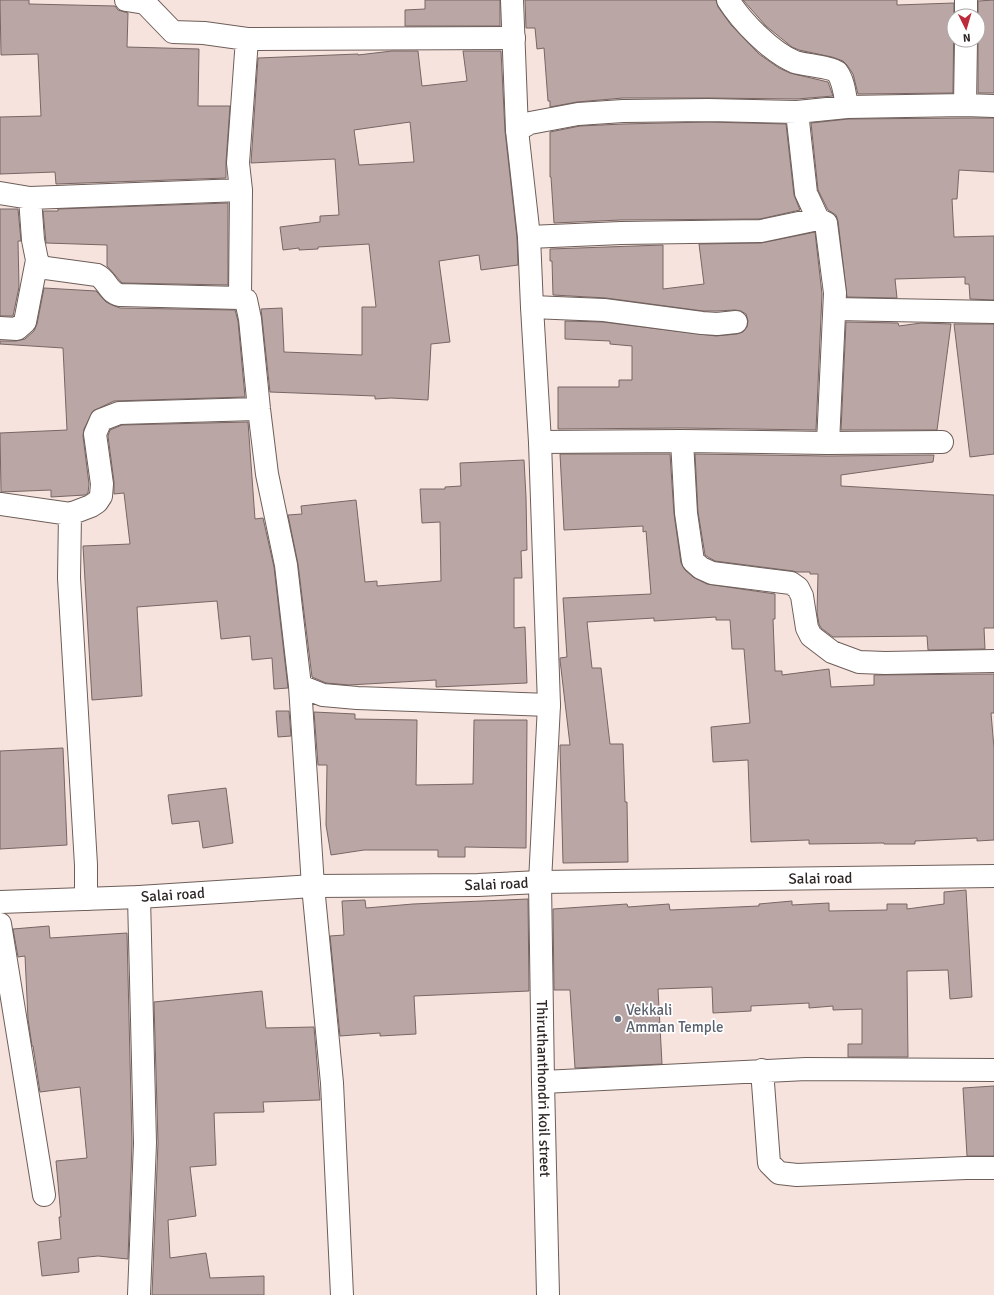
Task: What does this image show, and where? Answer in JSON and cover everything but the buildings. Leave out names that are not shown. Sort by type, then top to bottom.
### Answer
[{"type":"street","points":[[126,0],[145,3],[173,32],[204,33],[247,39],[514,38]]},
{"type":"street","name":"Thiruthanthondri koil street","points":[[512,0],[517,130],[529,237],[540,442],[549,705],[540,882],[548,1295]]},
{"type":"street","points":[[728,0],[737,14],[774,49],[796,62],[835,71],[841,78],[847,107]]},
{"type":"street","points":[[240,298],[241,190],[238,163],[247,39]]},
{"type":"street","points":[[965,105],[966,48]]},
{"type":"street","points":[[517,130],[530,122],[578,114],[623,111],[708,110],[797,112],[847,107],[994,106]]},
{"type":"street","points":[[797,112],[806,193],[818,219]]},
{"type":"street","points":[[0,193],[30,198],[241,190]]},
{"type":"street","points":[[30,198],[33,240],[37,260],[40,265],[46,268],[98,275],[110,290],[115,294],[120,295],[240,298],[246,300],[248,303],[267,474],[286,565],[300,686],[312,886],[332,1083],[342,1295]]},
{"type":"street","points":[[529,237],[622,233],[761,231],[818,219],[826,223],[835,293],[828,443]]},
{"type":"street","points":[[0,328],[17,329],[25,322],[37,260]]},
{"type":"street","points":[[532,307],[604,310],[702,323],[717,324],[736,322]]},
{"type":"street","points":[[835,309],[994,312]]},
{"type":"street","points":[[0,504],[70,514],[91,506],[97,502],[101,496],[102,484],[95,434],[102,420],[119,413],[259,409]]},
{"type":"street","points":[[682,441],[686,513],[693,561],[701,568],[712,573],[791,583],[798,588],[802,596],[807,628],[812,636],[832,652],[859,662],[994,661]]},
{"type":"street","points":[[540,442],[942,442]]},
{"type":"street","points":[[70,514],[69,578],[86,865],[86,899]]},
{"type":"street","points":[[300,686],[323,695],[357,698],[549,705]]},
{"type":"street","name":"Salai road","points":[[0,902],[140,897],[312,886],[478,885],[540,882],[994,876]]},
{"type":"street","points":[[139,1295],[145,1143],[140,897]]},
{"type":"street","points":[[0,924],[44,1195]]},
{"type":"street","points":[[543,1082],[806,1068],[994,1070]]},
{"type":"street","points":[[762,1070],[769,1163],[779,1173],[797,1175],[994,1168]]},
{"type":"place","name":"Vekkali Amman Temple","points":[[618,1019]]}]
